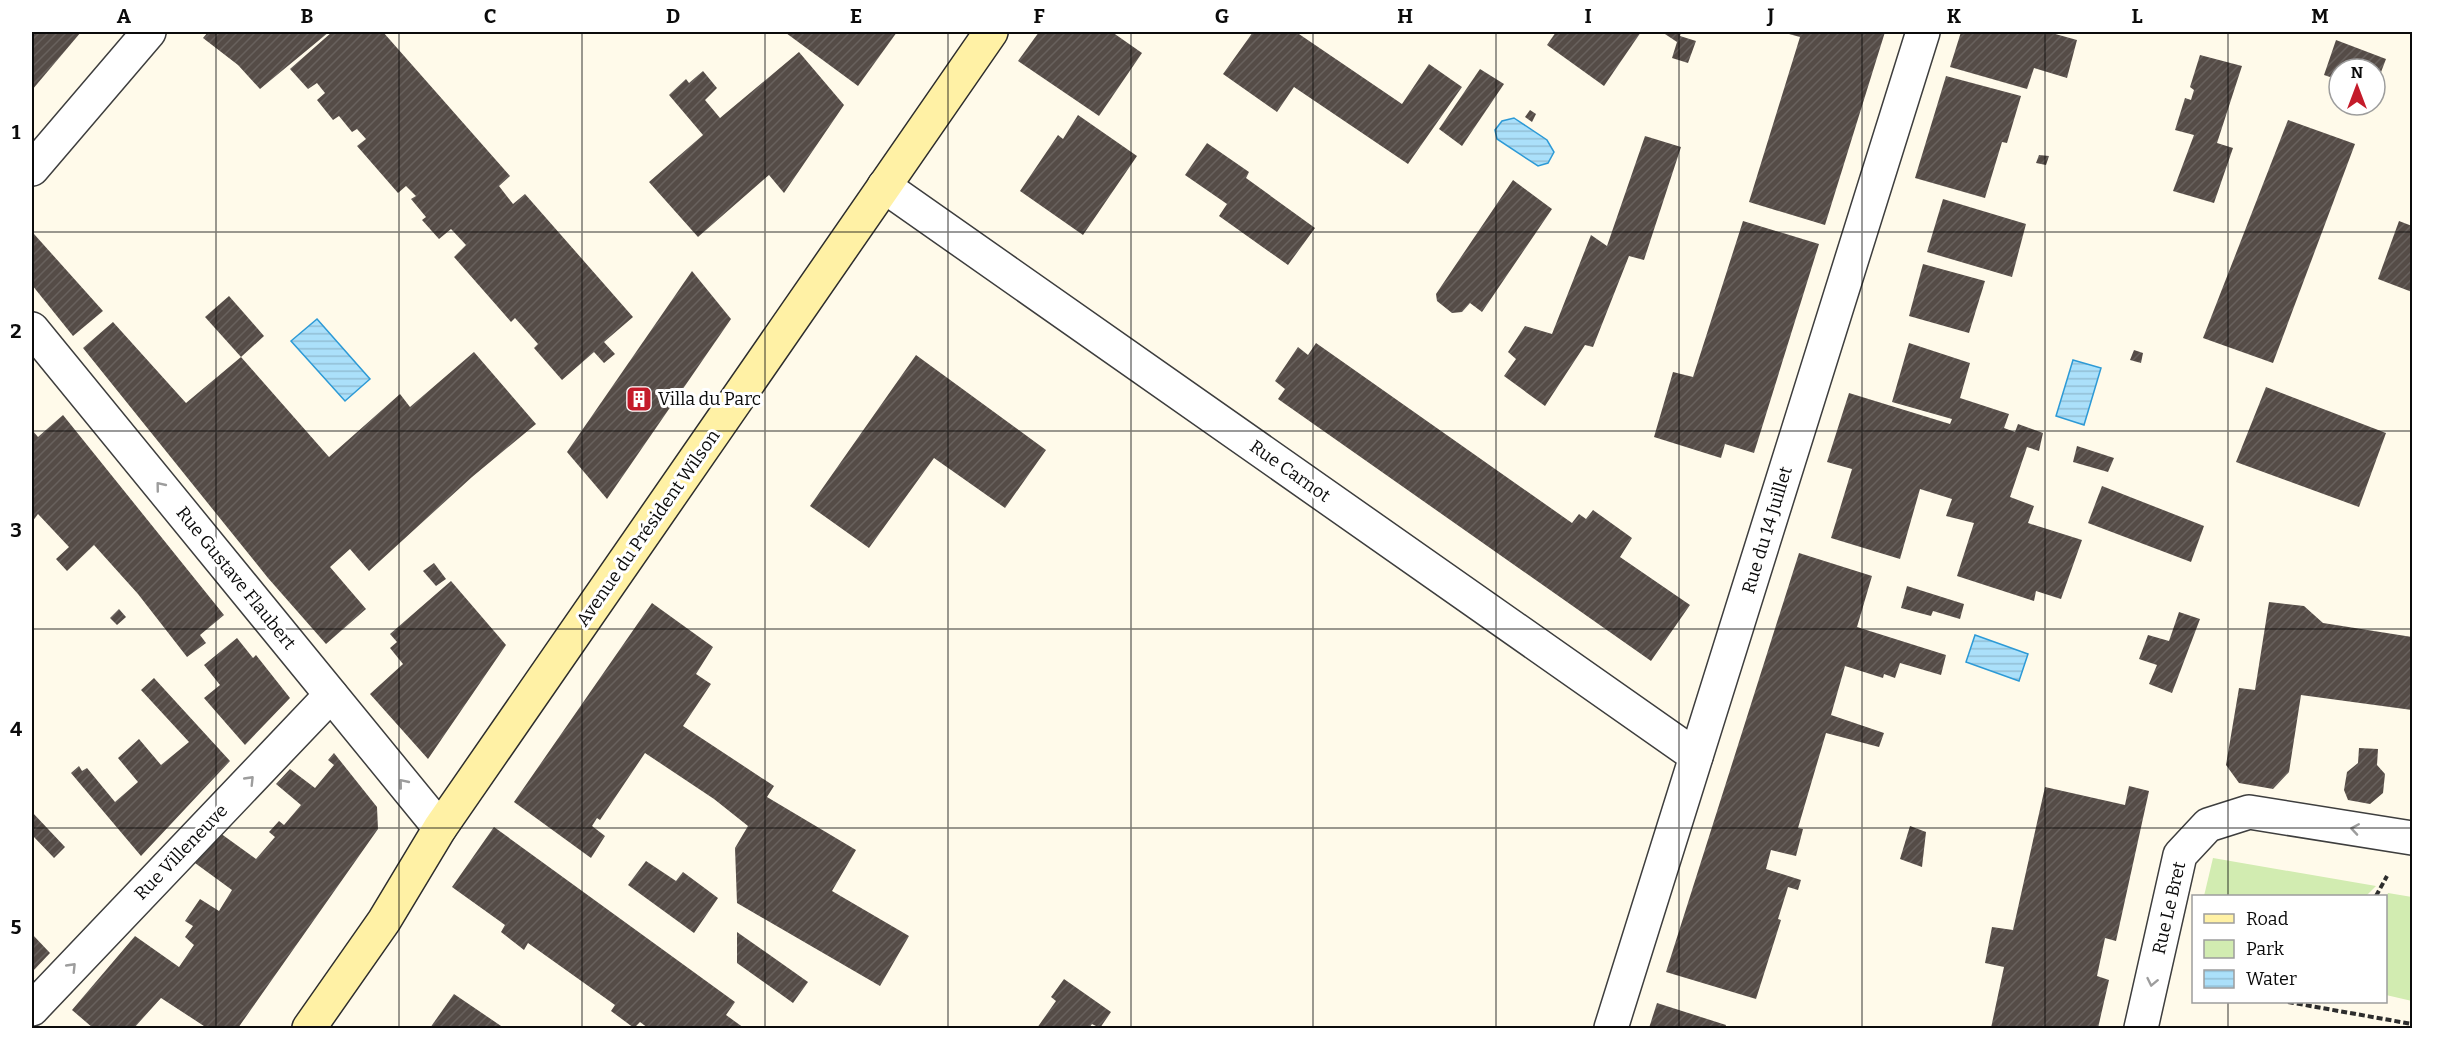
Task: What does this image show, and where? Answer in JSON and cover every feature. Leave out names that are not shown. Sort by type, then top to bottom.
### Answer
[{"type":"main road","name":"Avenue du Président Wilson","points":[[309,1029],[384,921],[440,828],[991,32]]},
{"type":"street","points":[[32,169],[149,32]]},
{"type":"street","name":"Rue du 14 Juillet","points":[[1611,1029],[1923,32]]},
{"type":"street","name":"Rue Carnot","points":[[884,186],[1696,756]]},
{"type":"street","name":"Rue Gustave Flaubert","points":[[32,329],[440,828]]},
{"type":"street","name":"Rue Villeneuve","points":[[32,1010],[331,695]]},
{"type":"street","name":"Rue Le Bret","points":[[2142,1029],[2180,855],[2208,825],[2249,812],[2412,838]]},
{"type":"path","points":[[2303,1003],[2412,1024]]},
{"type":"green space","points":[[2213,858],[2376,886],[2367,895],[2204,895]]},
{"type":"green space","points":[[2388,893],[2412,897],[2412,1001],[2387,995]]},
{"type":"water","points":[[1514,118],[1547,140],[1554,152],[1548,163],[1538,166],[1497,139],[1495,130],[1502,121]]},
{"type":"water","points":[[317,319],[370,379],[345,401],[291,341]]},
{"type":"water","points":[[2073,360],[2101,368],[2084,425],[2056,416]]},
{"type":"water","points":[[1975,635],[2028,654],[2019,681],[1966,662]]},
{"type":"building","points":[[32,32],[81,32],[32,90]]},
{"type":"building","points":[[208,32],[329,32],[260,89],[238,65],[203,38]]},
{"type":"building","points":[[332,32],[383,32],[510,176],[499,186],[513,204],[525,194],[633,317],[604,342],[615,354],[604,363],[594,352],[562,380],[534,348],[538,344],[515,318],[511,322],[454,257],[466,245],[451,229],[439,239],[422,220],[426,217],[411,199],[416,196],[406,186],[398,193],[357,146],[366,139],[357,129],[352,132],[339,116],[333,120],[317,100],[325,93],[317,83],[308,89],[290,69]]},
{"type":"building","points":[[787,32],[897,32],[858,86]]},
{"type":"building","points":[[1039,32],[1112,32],[1142,53],[1099,116],[1018,61]]},
{"type":"building","points":[[1253,32],[1296,32],[1402,104],[1429,64],[1462,87],[1408,164],[1294,87],[1277,112],[1223,74]]},
{"type":"building","points":[[1556,32],[1641,32],[1604,86],[1547,45]]},
{"type":"building","points":[[1662,32],[1681,32],[1680,36],[1696,41],[1688,63],[1672,58],[1677,42]]},
{"type":"building","points":[[1789,32],[1885,32],[1825,225],[1749,202],[1800,37],[1789,34]]},
{"type":"building","points":[[1961,32],[2048,32],[2077,40],[2067,78],[2034,68],[2027,89],[1950,67]]},
{"type":"building","points":[[2336,40],[2381,57],[2330,57]]},
{"type":"building","points":[[799,52],[844,105],[784,193],[769,175],[698,237],[649,182],[703,135],[669,95],[686,79],[689,83],[703,71],[717,88],[705,100],[720,118]]},
{"type":"building","points":[[2200,55],[2242,66],[2217,143],[2233,148],[2214,203],[2173,191],[2194,135],[2175,130],[2185,98],[2191,100],[2194,90],[2190,87]]},
{"type":"building","points":[[1480,69],[1504,84],[1462,146],[1439,129]]},
{"type":"building","points":[[1946,76],[2021,96],[2007,143],[2002,142],[1985,198],[1915,178]]},
{"type":"building","points":[[1530,110],[1536,114],[1532,122],[1525,117]]},
{"type":"building","points":[[1078,115],[1137,156],[1083,235],[1020,191],[1058,135],[1063,139]]},
{"type":"building","points":[[2288,120],[2355,144],[2273,363],[2203,338]]},
{"type":"building","points":[[1645,136],[1681,147],[1644,260],[1629,256],[1593,347],[1585,345],[1545,406],[1504,376],[1516,359],[1508,352],[1525,326],[1552,334],[1591,235],[1607,246]]},
{"type":"building","points":[[1207,143],[1249,172],[1246,178],[1315,228],[1288,265],[1219,216],[1227,204],[1185,175]]},
{"type":"building","points":[[2039,155],[2049,156],[2046,165],[2036,163]]},
{"type":"building","points":[[1513,180],[1552,209],[1482,312],[1470,303],[1462,312],[1452,313],[1437,301],[1436,294]]},
{"type":"building","points":[[1943,199],[2026,224],[2012,277],[1927,252]]},
{"type":"building","points":[[1743,221],[1819,244],[1754,453],[1725,444],[1721,458],[1654,437],[1673,372],[1693,377]]},
{"type":"building","points":[[2399,221],[2412,226],[2412,292],[2378,279]]},
{"type":"building","points":[[34,234],[103,311],[73,336],[32,285],[32,237]]},
{"type":"building","points":[[1923,264],[1985,281],[1969,333],[1909,316]]},
{"type":"building","name":"Villa du Parc","points":[[692,271],[731,319],[607,499],[567,452]]},
{"type":"building","points":[[229,296],[264,336],[241,357],[205,317]]},
{"type":"building","points":[[113,322],[186,403],[241,357],[329,457],[400,394],[410,407],[474,352],[536,424],[472,477],[369,571],[350,549],[330,567],[366,609],[326,644],[268,578],[83,348]]},
{"type":"building","points":[[1316,343],[1572,523],[1579,514],[1586,519],[1593,510],[1632,538],[1620,557],[1690,605],[1651,661],[1278,399],[1285,389],[1275,381],[1298,347],[1308,355]]},
{"type":"building","points":[[1909,343],[1970,363],[1960,398],[2009,414],[2004,428],[2015,432],[2018,424],[2043,433],[2039,451],[2027,447],[2010,497],[2034,506],[2028,523],[2082,540],[2061,599],[2036,591],[2034,601],[1957,576],[1974,523],[1946,516],[1952,499],[1920,489],[1900,559],[1831,538],[1852,469],[1827,462],[1849,393],[1950,424],[1952,419],[1892,402]]},
{"type":"building","points":[[2134,350],[2143,353],[2141,363],[2130,360]]},
{"type":"building","points":[[916,355],[1046,450],[1005,508],[934,458],[869,548],[810,506]]},
{"type":"building","points":[[2266,387],[2386,433],[2359,507],[2236,462]]},
{"type":"building","points":[[63,415],[224,615],[200,635],[206,643],[187,657],[138,594],[94,545],[67,571],[56,559],[69,547],[38,514],[32,522],[32,430],[38,437]]},
{"type":"building","points":[[2077,446],[2114,458],[2108,472],[2073,462]]},
{"type":"building","points":[[2102,486],[2204,526],[2191,562],[2088,523]]},
{"type":"building","points":[[1799,553],[1872,576],[1857,627],[1946,655],[1941,675],[1900,663],[1895,678],[1884,674],[1883,678],[1845,666],[1831,715],[1884,733],[1879,747],[1826,733],[1798,828],[1803,829],[1796,856],[1771,850],[1766,869],[1801,880],[1798,890],[1788,887],[1778,919],[1781,920],[1756,999],[1666,972]]},
{"type":"building","points":[[434,563],[446,579],[436,586],[423,571]]},
{"type":"building","points":[[451,581],[506,645],[428,759],[370,694],[403,664],[390,648],[397,642],[390,634]]},
{"type":"building","points":[[1907,586],[1964,604],[1960,619],[1933,611],[1931,616],[1901,608]]},
{"type":"building","points":[[2269,602],[2304,606],[2323,623],[2412,637],[2412,710],[2301,695],[2289,772],[2273,789],[2239,783],[2226,765],[2239,688],[2255,690]]},
{"type":"building","points":[[652,603],[713,647],[696,674],[711,684],[683,726],[774,786],[767,797],[856,850],[832,891],[909,936],[880,986],[737,903],[735,848],[748,826],[714,799],[645,753],[600,820],[597,818],[592,826],[605,836],[591,858],[514,802]]},
{"type":"building","points":[[119,609],[126,617],[117,625],[110,618]]},
{"type":"building","points":[[2179,612],[2200,619],[2172,693],[2149,684],[2157,665],[2139,659],[2148,635],[2169,641]]},
{"type":"building","points":[[237,638],[253,658],[256,655],[290,698],[245,745],[204,698],[220,685],[204,665]]},
{"type":"building","points":[[154,678],[230,761],[141,856],[71,773],[79,766],[82,771],[87,768],[115,802],[138,782],[118,758],[139,739],[161,765],[189,742],[141,690]]},
{"type":"building","points":[[2359,748],[2378,749],[2377,765],[2385,774],[2383,793],[2370,804],[2348,800],[2344,790],[2347,772],[2358,763]]},
{"type":"building","points":[[334,753],[377,807],[378,829],[238,1028],[207,1028],[161,998],[134,1028],[93,1028],[72,1010],[135,936],[179,967],[194,945],[185,937],[193,926],[185,921],[200,899],[219,911],[232,890],[195,863],[220,833],[256,859],[275,837],[269,832],[279,821],[284,825],[301,805],[276,784],[290,769],[315,788],[334,765],[328,760]]},
{"type":"building","points":[[2129,786],[2149,791],[2116,941],[2105,938],[2097,976],[2109,980],[2098,1028],[1991,1028],[2004,967],[1985,963],[1992,927],[2013,930],[2045,787],[2125,805]]},
{"type":"building","points":[[32,812],[65,847],[54,858],[33,836],[32,838]]},
{"type":"building","points":[[1910,826],[1926,832],[1922,867],[1900,859]]},
{"type":"building","points":[[494,827],[735,1002],[726,1015],[744,1028],[648,1028],[640,1022],[634,1028],[611,1011],[615,1005],[528,943],[524,950],[501,932],[505,925],[452,887]]},
{"type":"building","points":[[646,861],[676,881],[683,872],[718,898],[694,933],[628,885]]},
{"type":"building","points":[[737,932],[808,982],[793,1003],[737,963]]},
{"type":"building","points":[[32,934],[50,953],[32,972]]},
{"type":"building","points":[[1064,979],[1111,1012],[1100,1028],[1092,1024],[1089,1028],[1037,1028],[1056,1001],[1051,997]]},
{"type":"building","points":[[454,994],[504,1028],[430,1028]]},
{"type":"building","points":[[1657,1003],[1726,1025],[1725,1028],[1649,1028]]},
{"type":"place","name":"Villa du Parc","points":[[639,399]]}]
